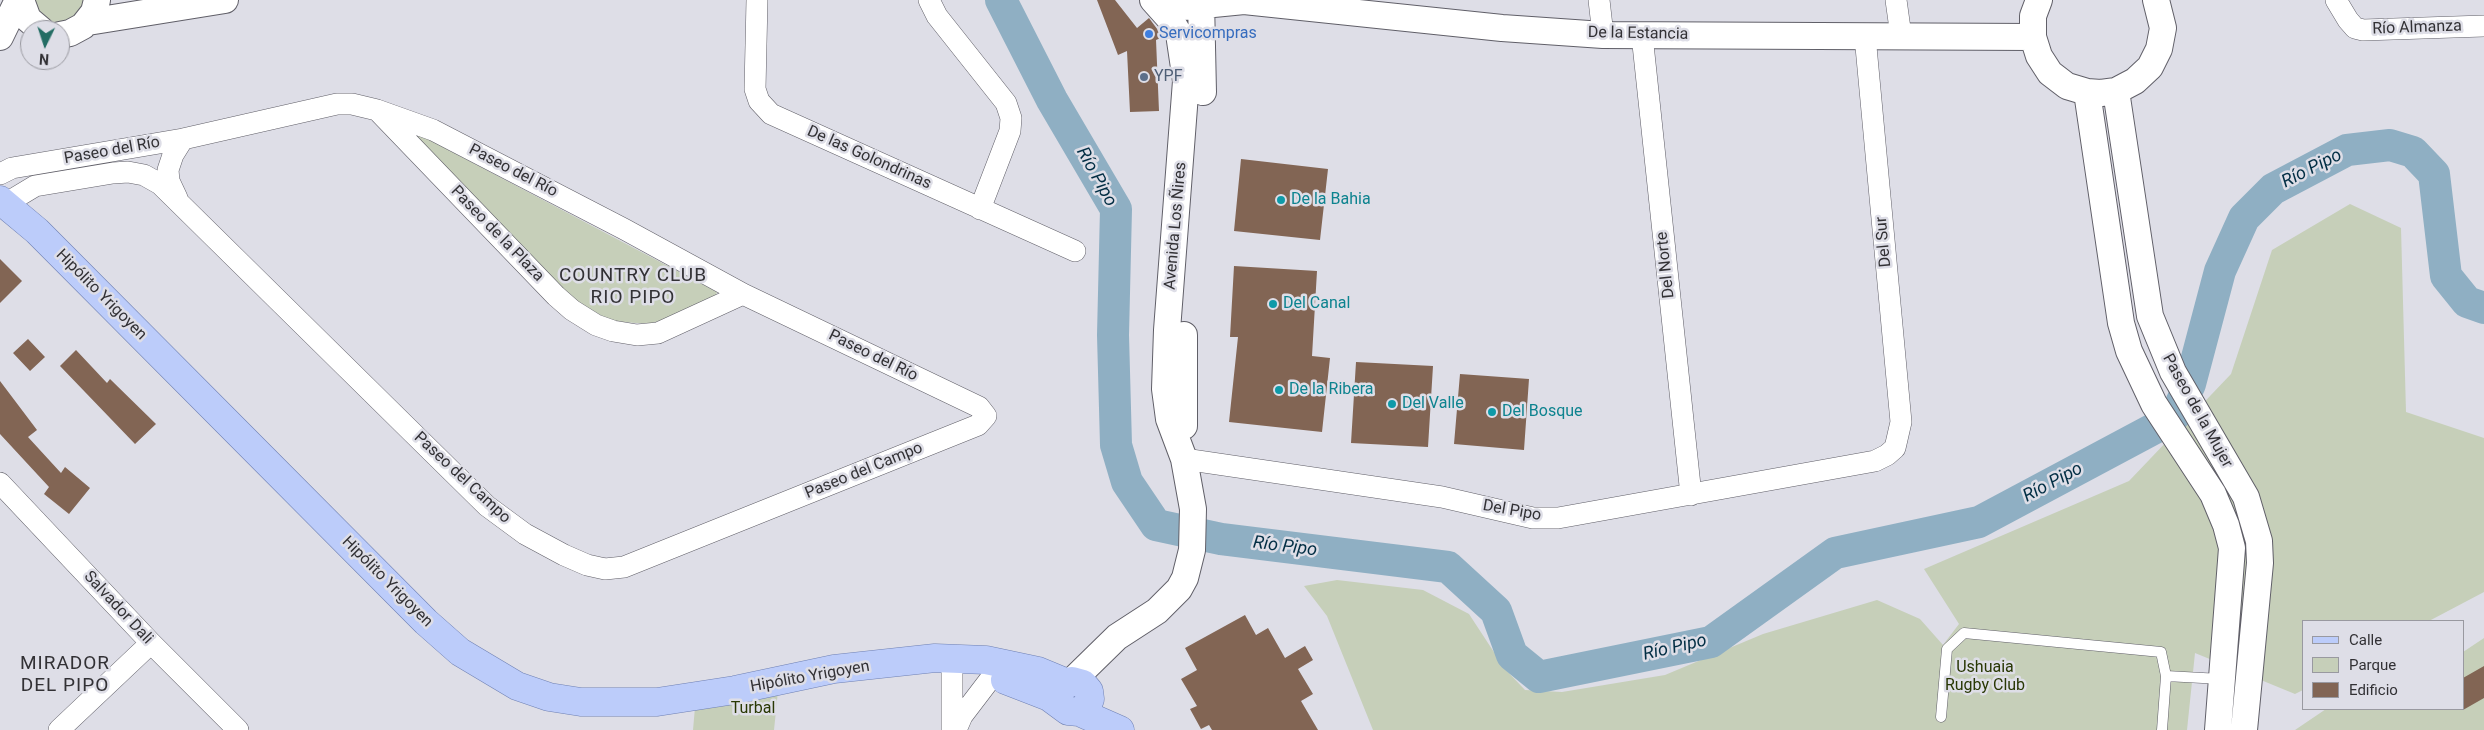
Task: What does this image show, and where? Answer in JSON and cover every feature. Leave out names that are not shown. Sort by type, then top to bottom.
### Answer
[{"type":"main road","name":"Hipólito Yrigoyen","points":[[2,202],[37,231],[426,622],[460,652],[516,686],[549,698],[581,702],[656,702],[735,690],[834,669],[887,664],[952,665],[986,660],[1038,671],[1133,730]]},
{"type":"main road","name":"Hipólito Yrigoyen","points":[[952,665],[1029,688],[1076,694],[1120,730]]},
{"type":"street","points":[[20,0],[29,20]]},
{"type":"street","points":[[0,37],[20,0]]},
{"type":"street","points":[[126,0],[173,9]]},
{"type":"street","points":[[70,32],[77,30],[92,11],[173,9],[225,0]]},
{"type":"street","name":"De las Golondrinas","points":[[757,0],[755,89],[758,101],[771,114],[1075,251]]},
{"type":"street","points":[[929,0],[937,16],[1006,103],[1011,118],[1010,131],[980,209]]},
{"type":"street","name":"De la Estancia","points":[[1154,0],[1172,6],[1200,2],[1243,0],[1377,11],[1502,28],[1603,35],[2033,37]]},
{"type":"street","name":"Avenida Los Ñires","points":[[1154,0],[1170,19],[1181,41],[1186,81],[1190,151]]},
{"type":"street","points":[[1599,0],[1603,35]]},
{"type":"street","points":[[1896,0],[1901,36]]},
{"type":"street","points":[[2039,0],[2033,16],[2033,37],[2039,56],[2050,73],[2067,86],[2086,92],[2116,90],[2134,81],[2153,61],[2159,49],[2163,28],[2164,3]]},
{"type":"street","name":"Río Almanza","points":[[2336,0],[2355,28],[2363,30],[2484,26]]},
{"type":"street","name":"Avenida Los Ñires","points":[[1076,694],[1109,644],[1125,630],[1157,611],[1167,602],[1182,584],[1189,563],[1194,530],[1190,491],[1184,460],[1169,419],[1165,389],[1167,330],[1190,151],[1204,85],[1200,2]]},
{"type":"street","name":"Del Norte","points":[[1642,35],[1691,495]]},
{"type":"street","name":"Del Sur","points":[[1865,36],[1901,422],[1895,448]]},
{"type":"street","points":[[0,47],[8,42],[20,39]]},
{"type":"street","name":"Paseo de la Mujer","points":[[2116,90],[2150,316],[2173,372],[2246,497],[2258,541],[2260,562],[2236,680],[2218,730]]},
{"type":"street","name":"Paseo de la Mujer","points":[[2086,92],[2121,323],[2129,351],[2154,404],[2213,494],[2226,525],[2232,548],[2236,680],[2244,730]]},
{"type":"street","name":"Paseo del Río","points":[[0,174],[12,168],[183,139],[337,104],[352,104],[377,110],[440,133],[624,228],[742,294],[979,407],[986,416]]},
{"type":"street","name":"Paseo de la Plaza","points":[[377,110],[556,296],[572,310],[596,326],[637,335],[658,333],[742,294]]},
{"type":"street","points":[[178,200],[169,181],[168,170],[173,155],[183,139]]},
{"type":"street","name":"Paseo del Campo","points":[[2,202],[35,186],[52,181],[128,172],[144,175],[160,184],[487,506],[525,534],[587,565],[605,569],[624,567],[978,425],[986,416]]},
{"type":"street","name":"Del Pipo","points":[[1184,460],[1442,497],[1533,518],[1558,518],[1875,461],[1887,455],[1895,448]]},
{"type":"street","name":"Salvador Dali","points":[[0,483],[151,643],[238,730]]},
{"type":"street","points":[[59,730],[151,643]]},
{"type":"street","points":[[952,665],[952,730]]},
{"type":"street","points":[[956,730],[962,716],[991,678]]},
{"type":"lane","points":[[1941,717],[1947,649],[1964,633],[2161,652],[2166,676],[2162,730]]},
{"type":"lane","points":[[2166,676],[2236,680]]},
{"type":"green space","points":[[22,0],[97,0],[94,12],[70,20],[35,20]]},
{"type":"green space","points":[[407,131],[424,137],[717,292],[715,298],[667,319],[649,324],[610,321],[562,292]]},
{"type":"green space","name":"Ushuaia Rugby Club","points":[[2350,204],[2401,228],[2406,412],[2484,438],[2484,592],[2431,620],[2302,620],[2302,690],[2295,694],[2195,653],[2187,730],[1373,730],[1327,616],[1304,586],[1337,580],[1423,590],[1469,614],[1505,669],[1525,690],[1562,692],[1665,675],[1763,634],[1877,600],[1920,619],[1943,645],[1959,624],[1924,569],[2129,481],[2231,374],[2272,250]]},
{"type":"green space","points":[[2484,638],[2484,730],[2295,730],[2325,710],[2464,710],[2464,651]]},
{"type":"green space","name":"Turbal","points":[[779,681],[774,730],[693,730],[696,696]]},
{"type":"building","points":[[1097,0],[1115,0],[1137,28],[1149,18],[1163,37],[1156,40],[1159,111],[1130,112],[1127,51],[1118,55]]},
{"type":"building","name":"De la Bahia","points":[[1241,159],[1328,169],[1320,240],[1234,231]]},
{"type":"building","points":[[0,259],[22,281],[0,303]]},
{"type":"building","points":[[1234,266],[1317,271],[1312,356],[1330,358],[1322,432],[1229,422],[1238,337],[1230,337]]},
{"type":"building","points":[[28,339],[45,357],[30,371],[13,353]]},
{"type":"building","points":[[76,350],[107,383],[110,379],[156,424],[135,444],[60,366]]},
{"type":"building","name":"Del Valle","points":[[1356,362],[1433,366],[1428,447],[1351,443]]},
{"type":"building","name":"Del Bosque","points":[[1460,374],[1529,379],[1524,450],[1454,444]]},
{"type":"building","points":[[0,381],[37,430],[28,437],[61,473],[65,467],[90,488],[69,514],[44,494],[49,487],[0,434]]},
{"type":"building","points":[[1245,615],[1256,635],[1268,628],[1285,658],[1305,646],[1313,660],[1298,669],[1313,694],[1301,701],[1318,730],[1212,730],[1209,725],[1201,729],[1190,709],[1197,706],[1181,679],[1197,670],[1185,648]]},
{"type":"building","points":[[2484,666],[2484,698],[2464,709],[2464,677]]},
{"type":"waterway","name":"Río Pipo","points":[[1001,0],[1052,100],[1116,209],[1113,335],[1116,445],[1127,482],[1156,525],[1221,539],[1448,567],[1496,611],[1512,655],[1539,677],[1711,642],[1835,553],[1979,522],[2157,427],[2176,414],[2190,384],[2220,271],[2244,218],[2273,189],[2347,150],[2390,145],[2413,152],[2434,174],[2446,276],[2467,302],[2484,308]]},
{"type":"place","name":"Servicompras","points":[[1149,34]]},
{"type":"place","name":"YPF","points":[[1144,77]]},
{"type":"place","name":"De la Bahia","points":[[1281,200]]},
{"type":"place","name":"Del Canal","points":[[1273,304]]},
{"type":"place","name":"De la Ribera","points":[[1279,390]]},
{"type":"place","name":"Del Valle","points":[[1392,404]]},
{"type":"place","name":"Del Bosque","points":[[1492,412]]},
{"type":"district","name":"COUNTRY CLUB RIO PIPO","points":[[633,287]]},
{"type":"district","name":"MIRADOR DEL PIPO","points":[[65,675]]}]
